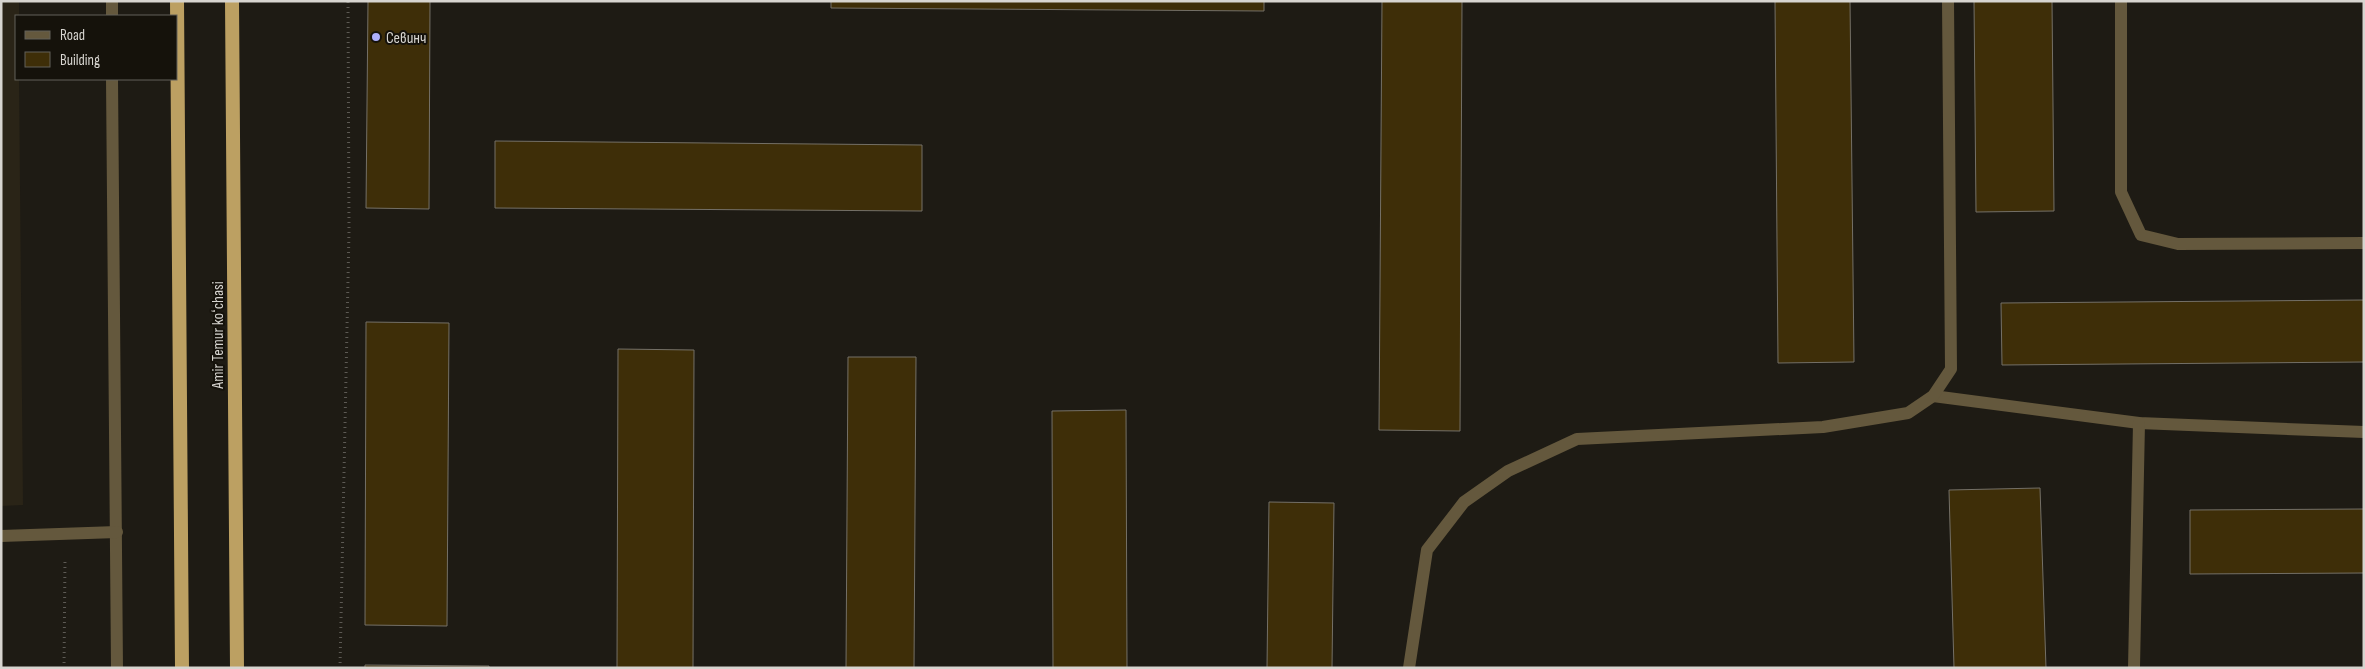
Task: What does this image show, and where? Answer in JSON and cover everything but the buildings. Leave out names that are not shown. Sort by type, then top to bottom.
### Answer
[{"type":"highway","points":[[177,1],[177,15]]},
{"type":"highway","name":"Amir Temur koʻchasi","points":[[232,1],[237,668]]},
{"type":"highway","points":[[178,80],[182,668]]},
{"type":"street","points":[[112,1],[112,15]]},
{"type":"street","points":[[1409,668],[1427,550],[1464,502],[1508,471],[1577,439],[1823,427],[1908,413],[1933,396],[1951,370],[1948,1]]},
{"type":"street","points":[[2121,1],[2121,192],[2141,235],[2178,244],[2364,243]]},
{"type":"street","points":[[112,80],[117,668]]},
{"type":"street","points":[[1933,396],[2139,423],[2364,432]]},
{"type":"street","points":[[2134,668],[2139,423]]},
{"type":"street","points":[[1,536],[117,532]]},
{"type":"path","points":[[340,668],[349,231],[348,1]]},
{"type":"path","points":[[64,668],[66,533]]},
{"type":"shaded area","points":[[1,1],[19,1],[19,15],[15,15],[15,80],[19,80],[23,505],[1,506]]},
{"type":"place","name":"Севинч","points":[[376,37]]}]
